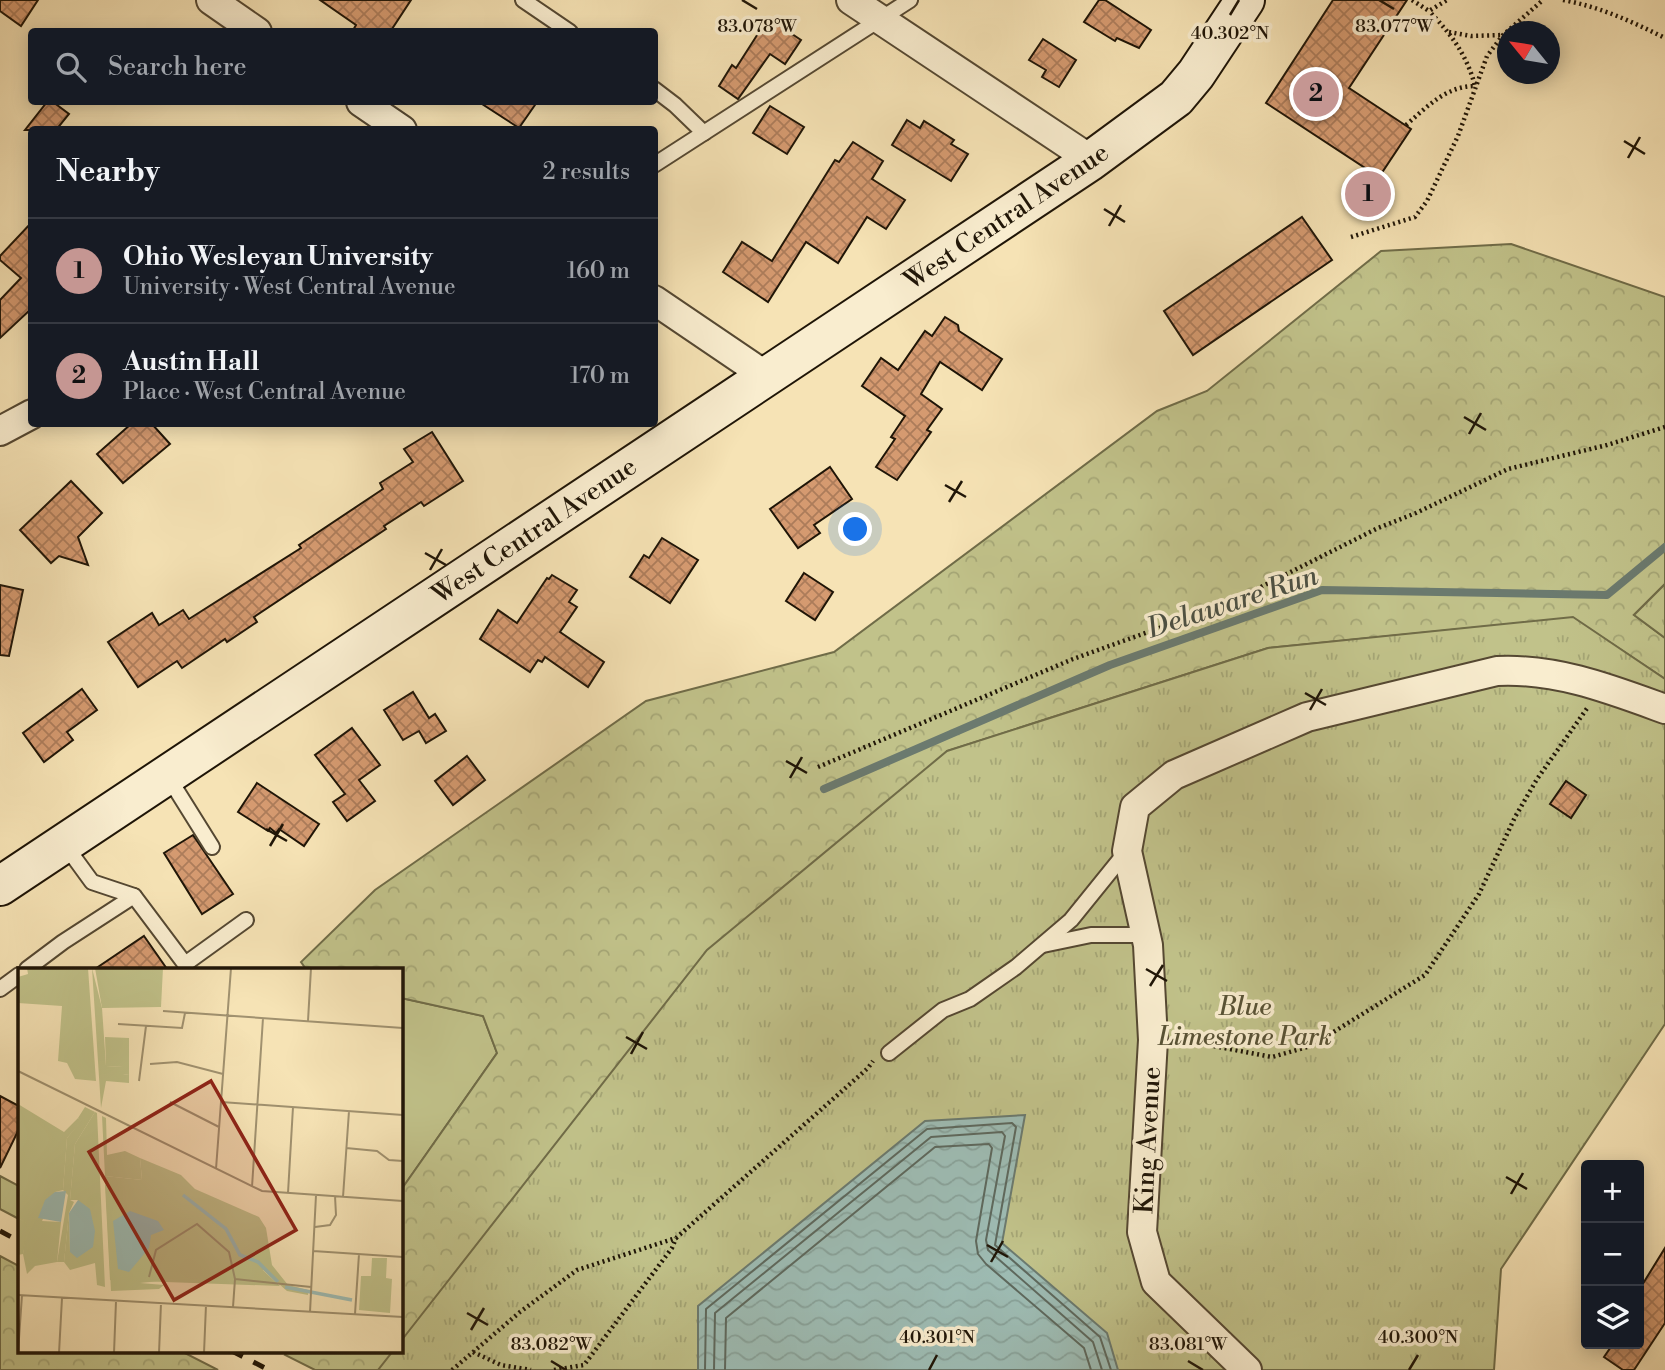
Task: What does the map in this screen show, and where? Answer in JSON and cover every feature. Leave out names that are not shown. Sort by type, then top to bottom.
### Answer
[{"type":"main road","name":"West Central Avenue","points":[[0,886],[1089,162],[1176,98],[1196,74],[1245,0]]},
{"type":"street","points":[[851,0],[1078,150],[1089,162]]},
{"type":"street","points":[[225,4],[252,28]]},
{"type":"street","points":[[364,105],[396,126]]},
{"type":"street","points":[[658,303],[766,376]]},
{"type":"street","points":[[0,431],[28,416]]},
{"type":"street","name":"King Avenue","points":[[1247,1370],[1156,1282],[1142,1231],[1153,1034],[1145,935],[1127,851],[1135,807],[1174,775],[1307,717],[1497,671],[1527,670],[1602,686],[1665,709]]},
{"type":"lane","points":[[523,0],[564,28]]},
{"type":"lane","points":[[658,162],[910,0]]},
{"type":"lane","points":[[658,92],[676,105],[704,133]]},
{"type":"lane","points":[[166,774],[212,847]]},
{"type":"lane","points":[[64,843],[92,882],[134,896],[185,964],[246,920]]},
{"type":"lane","points":[[889,1053],[943,1010],[970,999],[1042,945],[1071,920],[1127,851]]},
{"type":"lane","points":[[28,968],[134,896]]},
{"type":"lane","points":[[1042,945],[1091,935],[1145,935]]},
{"type":"lane","points":[[0,989],[18,976]]},
{"type":"path","points":[[1412,0],[1429,11],[1449,32],[1469,64],[1475,86]]},
{"type":"path","points":[[1429,11],[1447,0]]},
{"type":"path","points":[[1519,21],[1543,0]]},
{"type":"path","points":[[1563,0],[1615,14],[1665,38]]},
{"type":"path","points":[[1449,32],[1471,36],[1497,35]]},
{"type":"path","points":[[1351,237],[1415,217],[1427,201],[1458,136],[1487,56],[1497,43]]},
{"type":"path","points":[[1406,125],[1442,96],[1460,86],[1475,86]]},
{"type":"path","points":[[818,767],[1073,659],[1229,603],[1378,528],[1508,469],[1606,445],[1665,427]]},
{"type":"path","points":[[1153,1034],[1272,1057],[1311,1046],[1425,975],[1479,894],[1515,817],[1538,779],[1602,686]]},
{"type":"path","points":[[452,1370],[520,1312],[577,1270],[676,1238],[868,1069],[875,1058],[889,1053]]},
{"type":"path","points":[[554,1370],[584,1365],[672,1248],[676,1238]]},
{"type":"path","points":[[473,1352],[501,1365],[531,1370]]},
{"type":"green space","points":[[1511,244],[1665,297],[1665,584],[1634,615],[1665,638],[1665,679],[1573,618],[1268,648],[947,751],[538,1370],[315,1370],[285,1355],[287,1352],[402,1352],[402,1189],[497,1053],[483,1016],[402,998],[402,968],[305,968],[301,962],[375,890],[646,701],[834,652],[1157,411],[1207,391],[1381,251]]},
{"type":"green space","points":[[1665,584],[1665,638],[1634,615]]},
{"type":"green space","name":"Blue Limestone Park","points":[[1573,617],[1665,679],[1665,1024],[1501,1269],[1494,1370],[378,1370],[392,1352],[402,1352],[402,1340],[707,950],[947,751],[1268,648]]},
{"type":"green space","points":[[402,998],[483,1016],[497,1053],[402,1189]]},
{"type":"green space","points":[[0,1176],[18,1185],[18,1218],[0,1209]]},
{"type":"green space","points":[[0,1256],[18,1265],[18,1352],[183,1352],[218,1370],[0,1370]]},
{"type":"water","points":[[1025,1115],[1002,1243],[1107,1333],[1118,1370],[698,1370],[698,1306],[925,1121]]},
{"type":"building","points":[[0,0],[38,0],[21,26],[0,11]]},
{"type":"building","points":[[320,0],[411,0],[393,28],[354,28],[356,25]]},
{"type":"building","points":[[1099,0],[1105,0],[1151,30],[1139,48],[1117,38],[1115,41],[1084,22]]},
{"type":"building","points":[[1333,0],[1407,0],[1349,88],[1411,129],[1379,177],[1266,103]]},
{"type":"building","points":[[768,18],[801,40],[785,64],[770,54],[738,99],[719,86],[732,65],[736,68]]},
{"type":"building","points":[[1043,39],[1076,60],[1059,87],[1042,77],[1046,70],[1029,60]]},
{"type":"building","points":[[45,105],[57,105],[69,114],[59,126],[28,126]]},
{"type":"building","points":[[484,105],[535,105],[520,126],[516,126]]},
{"type":"building","points":[[770,106],[804,127],[787,154],[753,133]]},
{"type":"building","points":[[907,120],[920,128],[924,121],[954,140],[951,144],[968,154],[951,181],[892,145]]},
{"type":"building","points":[[853,142],[883,161],[872,179],[905,200],[886,229],[867,217],[838,263],[806,242],[768,302],[723,272],[742,242],[772,261],[835,160],[839,162]]},
{"type":"building","points":[[1302,217],[1332,260],[1193,355],[1164,311]]},
{"type":"building","points":[[28,226],[28,312],[0,338],[0,300],[21,278],[0,260],[0,256]]},
{"type":"building","points":[[945,317],[958,325],[959,331],[1002,359],[982,390],[940,362],[921,394],[942,409],[927,430],[931,432],[897,480],[876,467],[895,439],[891,437],[905,416],[862,386],[881,358],[898,370],[925,331],[932,336]]},
{"type":"building","points":[[128,427],[155,427],[170,444],[123,483],[97,454]]},
{"type":"building","points":[[432,432],[463,481],[424,506],[421,502],[384,526],[386,529],[254,617],[257,622],[227,642],[225,639],[182,668],[177,661],[138,687],[108,642],[152,613],[159,625],[183,610],[189,619],[301,548],[299,545],[383,489],[380,483],[413,462],[404,449]]},
{"type":"building","points":[[830,467],[852,499],[814,525],[820,533],[798,548],[770,509]]},
{"type":"building","points":[[71,481],[102,513],[78,537],[88,565],[59,556],[51,563],[20,530]]},
{"type":"building","points":[[662,538],[698,560],[670,603],[630,577],[644,555],[649,558]]},
{"type":"building","points":[[804,573],[833,592],[815,620],[786,601]]},
{"type":"building","points":[[552,575],[577,590],[569,602],[577,607],[560,632],[604,662],[588,687],[545,657],[542,662],[538,660],[530,672],[480,639],[498,610],[517,623],[547,578]]},
{"type":"building","points":[[0,585],[23,590],[9,656],[0,655]]},
{"type":"building","points":[[82,689],[97,710],[67,732],[73,740],[44,762],[23,733]]},
{"type":"building","points":[[413,692],[429,718],[435,714],[446,731],[426,743],[419,731],[403,740],[384,710]]},
{"type":"building","points":[[352,728],[380,765],[359,780],[375,801],[347,821],[333,802],[345,794],[315,755]]},
{"type":"building","points":[[467,756],[485,780],[453,805],[435,781]]},
{"type":"building","points":[[1566,781],[1586,795],[1571,818],[1550,804]]},
{"type":"building","points":[[257,783],[319,824],[304,846],[279,829],[276,833],[270,828],[268,831],[238,812]]},
{"type":"building","points":[[193,835],[233,894],[202,914],[164,853]]},
{"type":"building","points":[[144,936],[166,968],[96,968]]},
{"type":"building","points":[[0,1096],[18,1105],[18,1131],[0,1168]]},
{"type":"building","points":[[1665,1248],[1665,1323],[1634,1370],[1623,1370],[1604,1357],[1610,1349],[1644,1349],[1644,1282]]},
{"type":"waterway","name":"Delaware Run","points":[[824,789],[1110,665],[1322,590],[1607,595],[1665,547]]},
{"type":"railway","points":[[0,1231],[18,1240]]},
{"type":"railway","points":[[234,1352],[269,1370]]},
{"type":"place","name":"Austin Hall","points":[[1316,94]]},
{"type":"place","name":"Ohio Wesleyan University","points":[[1368,194]]}]
